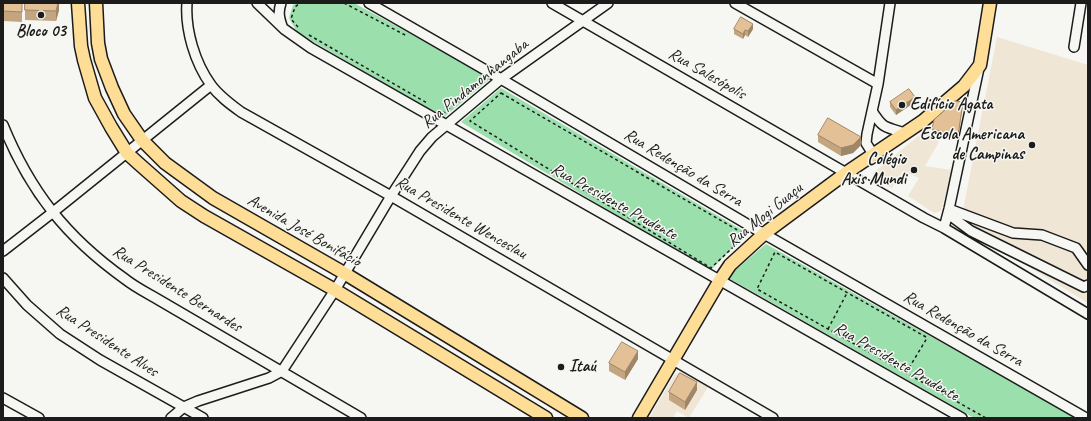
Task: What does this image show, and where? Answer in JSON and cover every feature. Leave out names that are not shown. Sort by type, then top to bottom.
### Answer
[{"type":"main road","name":"Avenida José Bonifácio","points":[[78,3],[81,46],[95,98],[110,127],[127,153],[162,185],[204,216],[335,290],[546,418]]},
{"type":"main road","name":"Avenida José Bonifácio","points":[[96,3],[98,43],[101,59],[112,88],[124,114],[142,140],[165,163],[213,198],[344,273],[582,418]]},
{"type":"main road","name":"Rua Mogi Guaçu","points":[[639,418],[672,360],[730,266],[765,233],[846,173],[969,88],[980,65],[990,3]]},
{"type":"street","name":"Rua Presidente Wenceslau","points":[[187,3],[186,12],[194,51],[211,85],[228,103],[241,112],[391,196],[773,418]]},
{"type":"street","name":"Rua Presidente Prudente","points":[[257,3],[284,29],[311,48],[962,418]]},
{"type":"street","points":[[281,3],[278,10],[279,19],[284,29]]},
{"type":"street","name":"Rua Redenção da Serra","points":[[369,3],[1086,418]]},
{"type":"street","name":"Rua Salesópolis","points":[[552,3],[924,218],[944,228],[1088,314]]},
{"type":"street","name":"Rua Pindamonhangaba","points":[[282,371],[335,290],[391,196],[420,151],[432,137],[501,79],[608,3]]},
{"type":"street","points":[[735,3],[878,84]]},
{"type":"street","points":[[873,154],[866,143],[878,84],[890,3]]},
{"type":"street","points":[[1074,47],[1081,3]]},
{"type":"street","points":[[3,251],[211,85]]},
{"type":"street","points":[[944,228],[949,212],[969,88]]},
{"type":"street","points":[[872,111],[881,124],[904,133]]},
{"type":"street","name":"Rua Presidente Bernardes","points":[[3,125],[12,148],[52,213],[73,236],[99,260],[126,280],[361,418]]},
{"type":"street","points":[[949,212],[1013,233],[1042,235],[1076,248],[1088,265]]},
{"type":"street","points":[[949,212],[971,231],[1084,287],[1088,285]]},
{"type":"street","name":"Rua Presidente Alves","points":[[3,278],[26,305],[60,334],[100,360],[203,418]]},
{"type":"street","points":[[172,418],[184,407],[198,401],[269,378],[282,371]]},
{"type":"street","points":[[3,398],[39,418]]},
{"type":"path","points":[[300,3],[295,7],[291,19],[300,30]]},
{"type":"path","points":[[307,34],[431,105]]},
{"type":"path","points":[[438,109],[444,113],[475,88]]},
{"type":"path","points":[[500,93],[746,234],[710,268],[470,122],[500,93]]},
{"type":"path","points":[[906,373],[927,338],[775,252],[757,289],[906,373],[986,418]]},
{"type":"path","points":[[828,329],[847,293]]},
{"type":"shaded area","name":"Escola Americana de Campinas","points":[[997,37],[1088,65],[1088,303],[960,225]]},
{"type":"shaded area","name":"Colégio Axis Mundi","points":[[927,129],[939,142],[925,166],[952,170],[941,211],[934,213],[908,196],[919,178],[903,171],[892,188],[874,178],[873,173]]},
{"type":"shaded area","points":[[681,372],[708,387],[689,418],[677,411],[673,418],[649,418],[675,374]]},
{"type":"green space","points":[[296,3],[354,3],[491,78],[443,118],[297,32],[289,18],[293,5]]},
{"type":"green space","points":[[501,88],[747,233],[710,271],[461,122]]},
{"type":"green space","points":[[766,244],[1076,418],[974,418],[727,277]]},
{"type":"building","points":[[3,3],[22,3],[22,12],[3,11]]},
{"type":"building","points":[[25,3],[58,3],[56,11],[25,10]]},
{"type":"building","points":[[741,17],[753,24],[748,31],[745,30],[743,34],[734,29]]},
{"type":"building","points":[[909,89],[915,97],[896,110],[890,102]]},
{"type":"building","points":[[955,101],[963,102],[958,136],[932,129],[934,120]]},
{"type":"building","points":[[828,118],[861,137],[853,145],[841,148],[818,135]]},
{"type":"building","points":[[622,342],[638,351],[625,372],[609,363]]},
{"type":"building","points":[[680,373],[697,382],[685,402],[669,392]]},
{"type":"place","name":"Bloco 03","points":[[41,15]]},
{"type":"place","name":"Edifício Agata","points":[[902,105]]},
{"type":"place","name":"Escola Americana de Campinas","points":[[1032,145]]},
{"type":"place","name":"Colégio Axis Mundi","points":[[914,170]]},
{"type":"place","name":"Itaú","points":[[561,367]]}]
